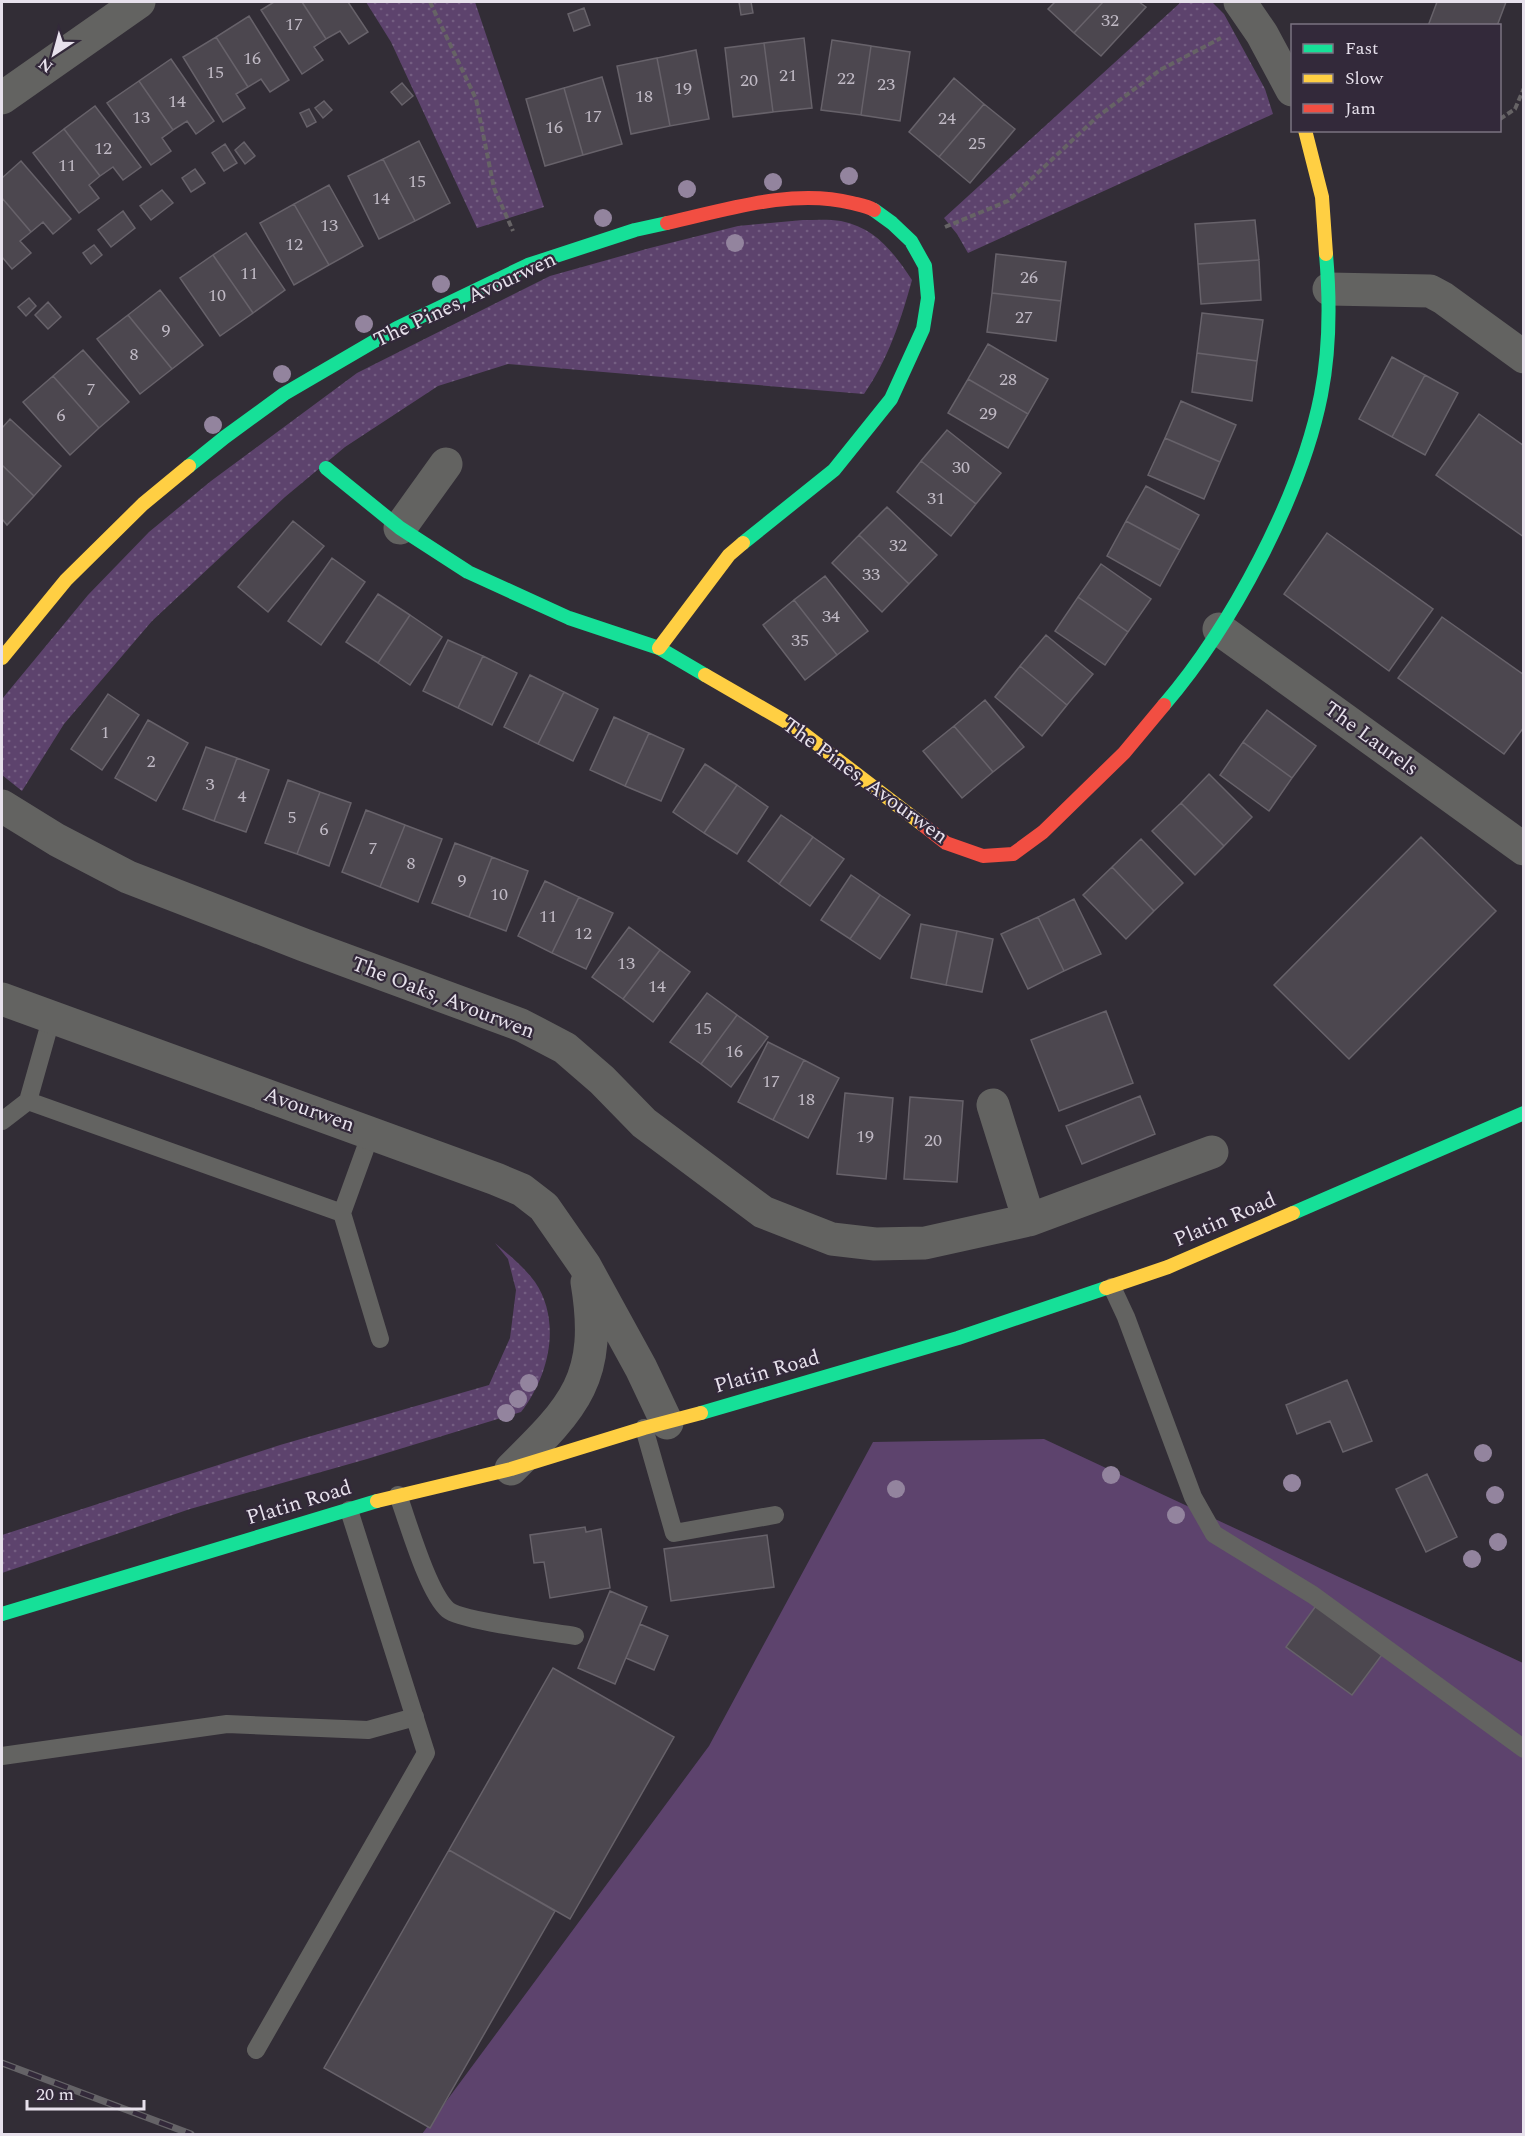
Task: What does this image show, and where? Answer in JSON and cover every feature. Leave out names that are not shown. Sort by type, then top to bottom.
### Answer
[{"type":"street","points":[[2,98],[140,2]]},
{"type":"street","points":[[1247,11],[1291,87]]},
{"type":"street","name":"The Pines, Avourwen","points":[[326,468],[400,528],[468,572],[569,618],[659,648],[795,727],[946,843],[983,856],[1012,854],[1043,832],[1124,753],[1174,694],[1219,629],[1256,565],[1288,498],[1307,448],[1321,394],[1327,342],[1329,290],[1322,197],[1306,132]]},
{"type":"street","name":"The Pines, Avourwen","points":[[2,658],[66,580],[143,504],[225,437],[284,394],[397,328],[528,265],[635,230],[795,198],[840,200],[869,207],[892,223],[911,241],[925,266],[928,298],[923,329],[891,399],[834,470],[729,555],[659,648]]},
{"type":"street","points":[[1329,290],[1430,291],[1524,357]]},
{"type":"street","points":[[400,528],[446,464]]},
{"type":"street","name":"The Laurels","points":[[1219,629],[1524,849]]},
{"type":"street","name":"The Oaks, Avourwen","points":[[2,806],[57,840],[128,877],[521,1025],[565,1048],[602,1080],[644,1123],[763,1212],[832,1239],[874,1244],[926,1243],[1029,1220],[1212,1152]]},
{"type":"street","name":"Avourwen","points":[[2,999],[522,1190],[544,1207],[585,1266],[641,1368],[656,1426]]},
{"type":"street","points":[[993,1105],[1029,1220]]},
{"type":"street","name":"Platin Road","points":[[2,1614],[398,1495],[511,1469],[958,1338],[1112,1287],[1227,1243],[1524,1113]]},
{"type":"street","name":"Avourwen","points":[[511,1469],[554,1426],[582,1385],[593,1334],[585,1266]]},
{"type":"lane","points":[[2,1121],[28,1101],[52,1017]]},
{"type":"lane","points":[[28,1101],[342,1213]]},
{"type":"lane","points":[[371,1133],[342,1213],[380,1339]]},
{"type":"lane","points":[[1112,1287],[1126,1317],[1193,1497],[1214,1534],[1313,1595],[1524,1749]]},
{"type":"lane","points":[[656,1426],[674,1533],[775,1515]]},
{"type":"lane","points":[[398,1495],[435,1595],[449,1611],[468,1617],[575,1636]]},
{"type":"lane","points":[[256,2050],[426,1753],[349,1510]]},
{"type":"lane","points":[[2,1756],[227,1724],[368,1730],[415,1717]]},
{"type":"path","points":[[430,2],[476,99],[494,188],[528,265]]},
{"type":"path","points":[[911,241],[1008,201],[1097,117],[1160,69],[1247,11]]},
{"type":"path","points":[[1501,118],[1515,109],[1524,88]]},
{"type":"shaded area","points":[[366,2],[475,2],[544,207],[477,228],[391,42]]},
{"type":"shaded area","points":[[1181,2],[1212,2],[1224,14],[1265,89],[1273,114],[968,253],[944,218]]},
{"type":"shaded area","points":[[803,220],[841,221],[864,229],[891,251],[912,280],[893,339],[873,381],[864,394],[508,364],[438,386],[345,447],[285,497],[152,621],[64,724],[22,791],[2,775],[2,699],[88,595],[149,532],[211,481],[357,373],[550,276],[738,226]]},
{"type":"shaded area","points":[[495,1243],[535,1282],[548,1314],[550,1331],[545,1366],[531,1398],[521,1412],[190,1509],[2,1573],[2,1535],[280,1445],[489,1385],[510,1338],[516,1290],[508,1259]]},
{"type":"shaded area","points":[[1044,1439],[1523,1663],[1523,2134],[422,2134],[709,1746],[873,1442]]},
{"type":"building","points":[[274,2],[302,2],[326,39],[314,47],[323,60],[302,74],[261,10]]},
{"type":"building","points":[[302,2],[348,2],[368,32],[349,44],[340,31],[326,39]]},
{"type":"building","points":[[739,2],[751,2],[753,13],[741,15]]},
{"type":"building","points":[[1055,2],[1103,2],[1074,33],[1048,9]]},
{"type":"building","points":[[1103,2],[1139,2],[1146,7],[1101,56],[1074,33]]},
{"type":"building","points":[[1437,2],[1506,2],[1498,24],[1429,24]]},
{"type":"building","points":[[584,8],[590,25],[574,31],[568,14]]},
{"type":"building","points":[[249,16],[289,80],[270,92],[261,79],[248,87],[216,37]]},
{"type":"building","points":[[216,37],[248,87],[236,94],[245,108],[223,122],[183,57]]},
{"type":"building","points":[[804,38],[812,108],[773,112],[764,43]]},
{"type":"building","points":[[832,40],[871,46],[861,115],[821,110]]},
{"type":"building","points":[[764,43],[773,112],[733,117],[725,48]]},
{"type":"building","points":[[871,46],[910,52],[900,121],[861,115]]},
{"type":"building","points":[[696,50],[709,119],[670,126],[657,58]]},
{"type":"building","points":[[657,58],[670,126],[631,134],[617,66]]},
{"type":"building","points":[[171,59],[214,121],[196,134],[187,121],[173,130],[139,81]]},
{"type":"building","points":[[602,77],[622,144],[583,155],[564,88]]},
{"type":"building","points":[[954,78],[984,104],[939,157],[909,132]]},
{"type":"building","points":[[139,81],[173,130],[162,138],[171,151],[151,165],[107,103]]},
{"type":"building","points":[[402,83],[413,96],[402,105],[391,92]]},
{"type":"building","points":[[564,88],[583,155],[545,166],[526,99]]},
{"type":"building","points":[[324,101],[332,110],[323,118],[315,108]]},
{"type":"building","points":[[984,104],[1015,129],[970,183],[939,157]]},
{"type":"building","points":[[95,106],[141,167],[123,180],[113,167],[100,176],[64,129]]},
{"type":"building","points":[[309,109],[316,122],[307,127],[300,113]]},
{"type":"building","points":[[64,129],[100,176],[89,185],[99,198],[79,213],[33,153]]},
{"type":"building","points":[[419,141],[450,203],[415,221],[383,159]]},
{"type":"building","points":[[244,142],[255,156],[245,164],[235,150]]},
{"type":"building","points":[[225,144],[237,163],[224,171],[212,153]]},
{"type":"building","points":[[383,159],[415,221],[379,239],[348,176]]},
{"type":"building","points":[[21,161],[71,219],[53,234],[43,222],[31,232],[2,198],[2,178]]},
{"type":"building","points":[[195,169],[205,183],[191,192],[182,178]]},
{"type":"building","points":[[329,185],[363,246],[329,265],[294,204]]},
{"type":"building","points":[[162,190],[173,203],[151,220],[140,206]]},
{"type":"building","points":[[2,198],[31,232],[20,241],[31,253],[12,269],[2,257]]},
{"type":"building","points":[[294,204],[329,265],[294,285],[260,223]]},
{"type":"building","points":[[123,211],[135,228],[111,247],[98,230]]},
{"type":"building","points":[[1255,220],[1259,260],[1198,264],[1195,224]]},
{"type":"building","points":[[246,233],[285,290],[253,313],[213,255]]},
{"type":"building","points":[[94,245],[102,255],[91,264],[83,253]]},
{"type":"building","points":[[996,254],[1066,262],[1061,301],[992,293]]},
{"type":"building","points":[[213,255],[253,313],[220,336],[180,278]]},
{"type":"building","points":[[1259,260],[1261,300],[1201,304],[1198,264]]},
{"type":"building","points":[[160,290],[203,345],[172,369],[128,315]]},
{"type":"building","points":[[992,293],[1061,301],[1056,341],[987,332]]},
{"type":"building","points":[[29,298],[36,306],[26,316],[18,307]]},
{"type":"building","points":[[48,302],[61,317],[48,329],[35,315]]},
{"type":"building","points":[[1202,313],[1263,320],[1257,361],[1197,353]]},
{"type":"building","points":[[128,315],[172,369],[140,394],[97,339]]},
{"type":"building","points":[[988,344],[1048,379],[1028,414],[968,379]]},
{"type":"building","points":[[83,350],[129,402],[99,428],[53,376]]},
{"type":"building","points":[[1197,353],[1257,361],[1252,401],[1192,392]]},
{"type":"building","points":[[1392,357],[1425,375],[1392,437],[1359,419]]},
{"type":"building","points":[[1425,375],[1458,393],[1425,455],[1392,437]]},
{"type":"building","points":[[53,376],[99,428],[70,455],[23,402]]},
{"type":"building","points":[[968,379],[1028,414],[1008,448],[948,413]]},
{"type":"building","points":[[1181,401],[1236,425],[1220,462],[1165,438]]},
{"type":"building","points":[[1479,414],[1524,446],[1524,537],[1436,475]]},
{"type":"building","points":[[10,419],[61,466],[34,496],[2,465],[2,428]]},
{"type":"building","points":[[947,430],[1001,473],[976,504],[921,461]]},
{"type":"building","points":[[1165,438],[1220,462],[1204,499],[1148,475]]},
{"type":"building","points":[[921,461],[976,504],[951,536],[897,492]]},
{"type":"building","points":[[2,465],[34,496],[7,525],[2,519]]},
{"type":"building","points":[[1146,486],[1199,515],[1180,550],[1126,521]]},
{"type":"building","points":[[887,507],[937,555],[909,584],[859,535]]},
{"type":"building","points":[[293,521],[324,546],[268,612],[238,587]]},
{"type":"building","points":[[1126,521],[1180,550],[1160,586],[1107,556]]},
{"type":"building","points":[[1327,533],[1433,609],[1389,671],[1284,594]]},
{"type":"building","points":[[859,535],[909,584],[882,612],[832,563]]},
{"type":"building","points":[[332,558],[365,582],[321,645],[288,621]]},
{"type":"building","points":[[1101,564],[1151,599],[1128,632],[1078,597]]},
{"type":"building","points":[[825,576],[868,631],[837,655],[794,600]]},
{"type":"building","points":[[378,594],[410,615],[378,663],[346,642]]},
{"type":"building","points":[[1078,597],[1128,632],[1105,665],[1055,631]]},
{"type":"building","points":[[794,600],[837,655],[805,680],[763,625]]},
{"type":"building","points":[[410,615],[442,637],[410,685],[378,663]]},
{"type":"building","points":[[1442,617],[1524,675],[1524,727],[1504,754],[1398,678]]},
{"type":"building","points":[[1046,635],[1093,674],[1067,705],[1020,666]]},
{"type":"building","points":[[448,640],[483,656],[458,708],[423,691]]},
{"type":"building","points":[[483,656],[517,673],[492,725],[458,708]]},
{"type":"building","points":[[1020,666],[1067,705],[1042,736],[995,697]]},
{"type":"building","points":[[530,675],[564,692],[538,744],[504,727]]},
{"type":"building","points":[[564,692],[598,709],[573,761],[538,744]]},
{"type":"building","points":[[108,694],[139,715],[102,770],[71,749]]},
{"type":"building","points":[[985,700],[1024,747],[993,772],[954,726]]},
{"type":"building","points":[[1267,710],[1316,746],[1292,778],[1243,742]]},
{"type":"building","points":[[614,717],[649,733],[625,786],[590,770]]},
{"type":"building","points":[[148,720],[188,743],[156,801],[115,778]]},
{"type":"building","points":[[954,726],[993,772],[962,798],[923,751]]},
{"type":"building","points":[[649,733],[684,749],[661,801],[625,786]]},
{"type":"building","points":[[1243,742],[1292,778],[1269,811],[1220,775]]},
{"type":"building","points":[[206,747],[237,758],[214,821],[183,809]]},
{"type":"building","points":[[237,758],[269,770],[246,832],[214,821]]},
{"type":"building","points":[[705,764],[737,785],[704,833],[673,812]]},
{"type":"building","points":[[1209,774],[1252,817],[1224,846],[1181,803]]},
{"type":"building","points":[[288,780],[320,792],[297,854],[265,843]]},
{"type":"building","points":[[737,785],[768,807],[737,854],[704,833]]},
{"type":"building","points":[[320,792],[351,803],[329,866],[297,854]]},
{"type":"building","points":[[1181,803],[1224,846],[1195,875],[1152,831]]},
{"type":"building","points":[[366,810],[405,825],[380,887],[342,872]]},
{"type":"building","points":[[781,815],[813,837],[779,884],[748,861]]},
{"type":"building","points":[[405,825],[442,839],[418,902],[380,887]]},
{"type":"building","points":[[813,837],[844,859],[810,906],[779,884]]},
{"type":"building","points":[[1421,837],[1496,911],[1349,1059],[1274,985]]},
{"type":"building","points":[[1141,839],[1183,883],[1154,911],[1112,867]]},
{"type":"building","points":[[455,843],[492,857],[469,917],[432,903]]},
{"type":"building","points":[[492,857],[528,871],[506,931],[469,917]]},
{"type":"building","points":[[1112,867],[1154,911],[1126,939],[1083,895]]},
{"type":"building","points":[[851,875],[880,895],[850,939],[821,920]]},
{"type":"building","points":[[545,881],[579,897],[552,953],[518,936]]},
{"type":"building","points":[[880,895],[910,915],[880,959],[850,939]]},
{"type":"building","points":[[579,897],[613,913],[586,969],[552,953]]},
{"type":"building","points":[[1074,899],[1101,954],[1064,971],[1038,917]]},
{"type":"building","points":[[1038,917],[1064,971],[1028,989],[1001,934]]},
{"type":"building","points":[[921,924],[957,931],[946,985],[911,978]]},
{"type":"building","points":[[629,927],[660,950],[623,999],[592,977]]},
{"type":"building","points":[[957,931],[993,939],[982,992],[946,985]]},
{"type":"building","points":[[660,950],[690,972],[653,1022],[623,999]]},
{"type":"building","points":[[707,993],[737,1015],[701,1064],[670,1042]]},
{"type":"building","points":[[1106,1011],[1133,1083],[1059,1111],[1031,1040]]},
{"type":"building","points":[[737,1015],[768,1037],[731,1087],[701,1064]]},
{"type":"building","points":[[768,1042],[804,1060],[773,1120],[738,1102]]},
{"type":"building","points":[[804,1060],[839,1078],[808,1138],[773,1120]]},
{"type":"building","points":[[845,1093],[893,1098],[886,1179],[837,1174]]},
{"type":"building","points":[[1140,1096],[1155,1134],[1082,1164],[1066,1126]]},
{"type":"building","points":[[910,1097],[963,1101],[957,1182],[904,1179]]},
{"type":"building","points":[[1347,1380],[1372,1441],[1343,1452],[1330,1421],[1297,1434],[1286,1405]]},
{"type":"building","points":[[1427,1474],[1457,1537],[1426,1552],[1396,1489]]},
{"type":"building","points":[[585,1527],[586,1532],[601,1529],[610,1588],[550,1598],[544,1562],[534,1563],[530,1535]]},
{"type":"building","points":[[767,1535],[774,1587],[671,1601],[664,1549]]},
{"type":"building","points":[[610,1591],[647,1607],[615,1684],[578,1668]]},
{"type":"building","points":[[1318,1603],[1384,1652],[1352,1695],[1286,1647]]},
{"type":"building","points":[[640,1624],[668,1636],[654,1670],[626,1658]]},
{"type":"building","points":[[553,1668],[674,1737],[570,1919],[449,1850]]},
{"type":"building","points":[[449,1850],[555,1911],[430,2128],[324,2068]]},
{"type":"railway","points":[[2,2063],[191,2134]]},
{"type":"traffic: fast","points":[[743,543],[834,470],[891,399],[923,329],[928,298],[925,266],[911,241],[874,210]]},
{"type":"traffic: fast","points":[[189,466],[284,394],[397,328],[528,265],[635,230],[667,223]]},
{"type":"traffic: fast","points":[[1164,705],[1214,638],[1238,599],[1280,517],[1297,475],[1311,434],[1324,378],[1328,324],[1326,254]]},
{"type":"traffic: fast","points":[[326,468],[400,528],[468,572],[569,618],[659,648],[705,675]]},
{"type":"traffic: fast","points":[[1293,1213],[1524,1113]]},
{"type":"traffic: fast","points":[[701,1413],[958,1338],[1106,1288]]},
{"type":"traffic: fast","points":[[2,1614],[377,1501]]},
{"type":"traffic: slow","points":[[1306,132],[1322,197],[1326,254]]},
{"type":"traffic: slow","points":[[2,658],[66,580],[143,504],[189,466]]},
{"type":"traffic: slow","points":[[659,648],[729,555],[743,543]]},
{"type":"traffic: slow","points":[[705,675],[795,727],[923,825]]},
{"type":"traffic: slow","points":[[1106,1288],[1168,1267],[1293,1213]]},
{"type":"traffic: slow","points":[[377,1501],[511,1469],[701,1413]]},
{"type":"traffic: jam","points":[[667,223],[759,202],[783,199],[829,199],[874,210]]},
{"type":"traffic: jam","points":[[923,825],[946,843],[983,856],[1013,854],[1043,832],[1124,753],[1164,705]]}]
